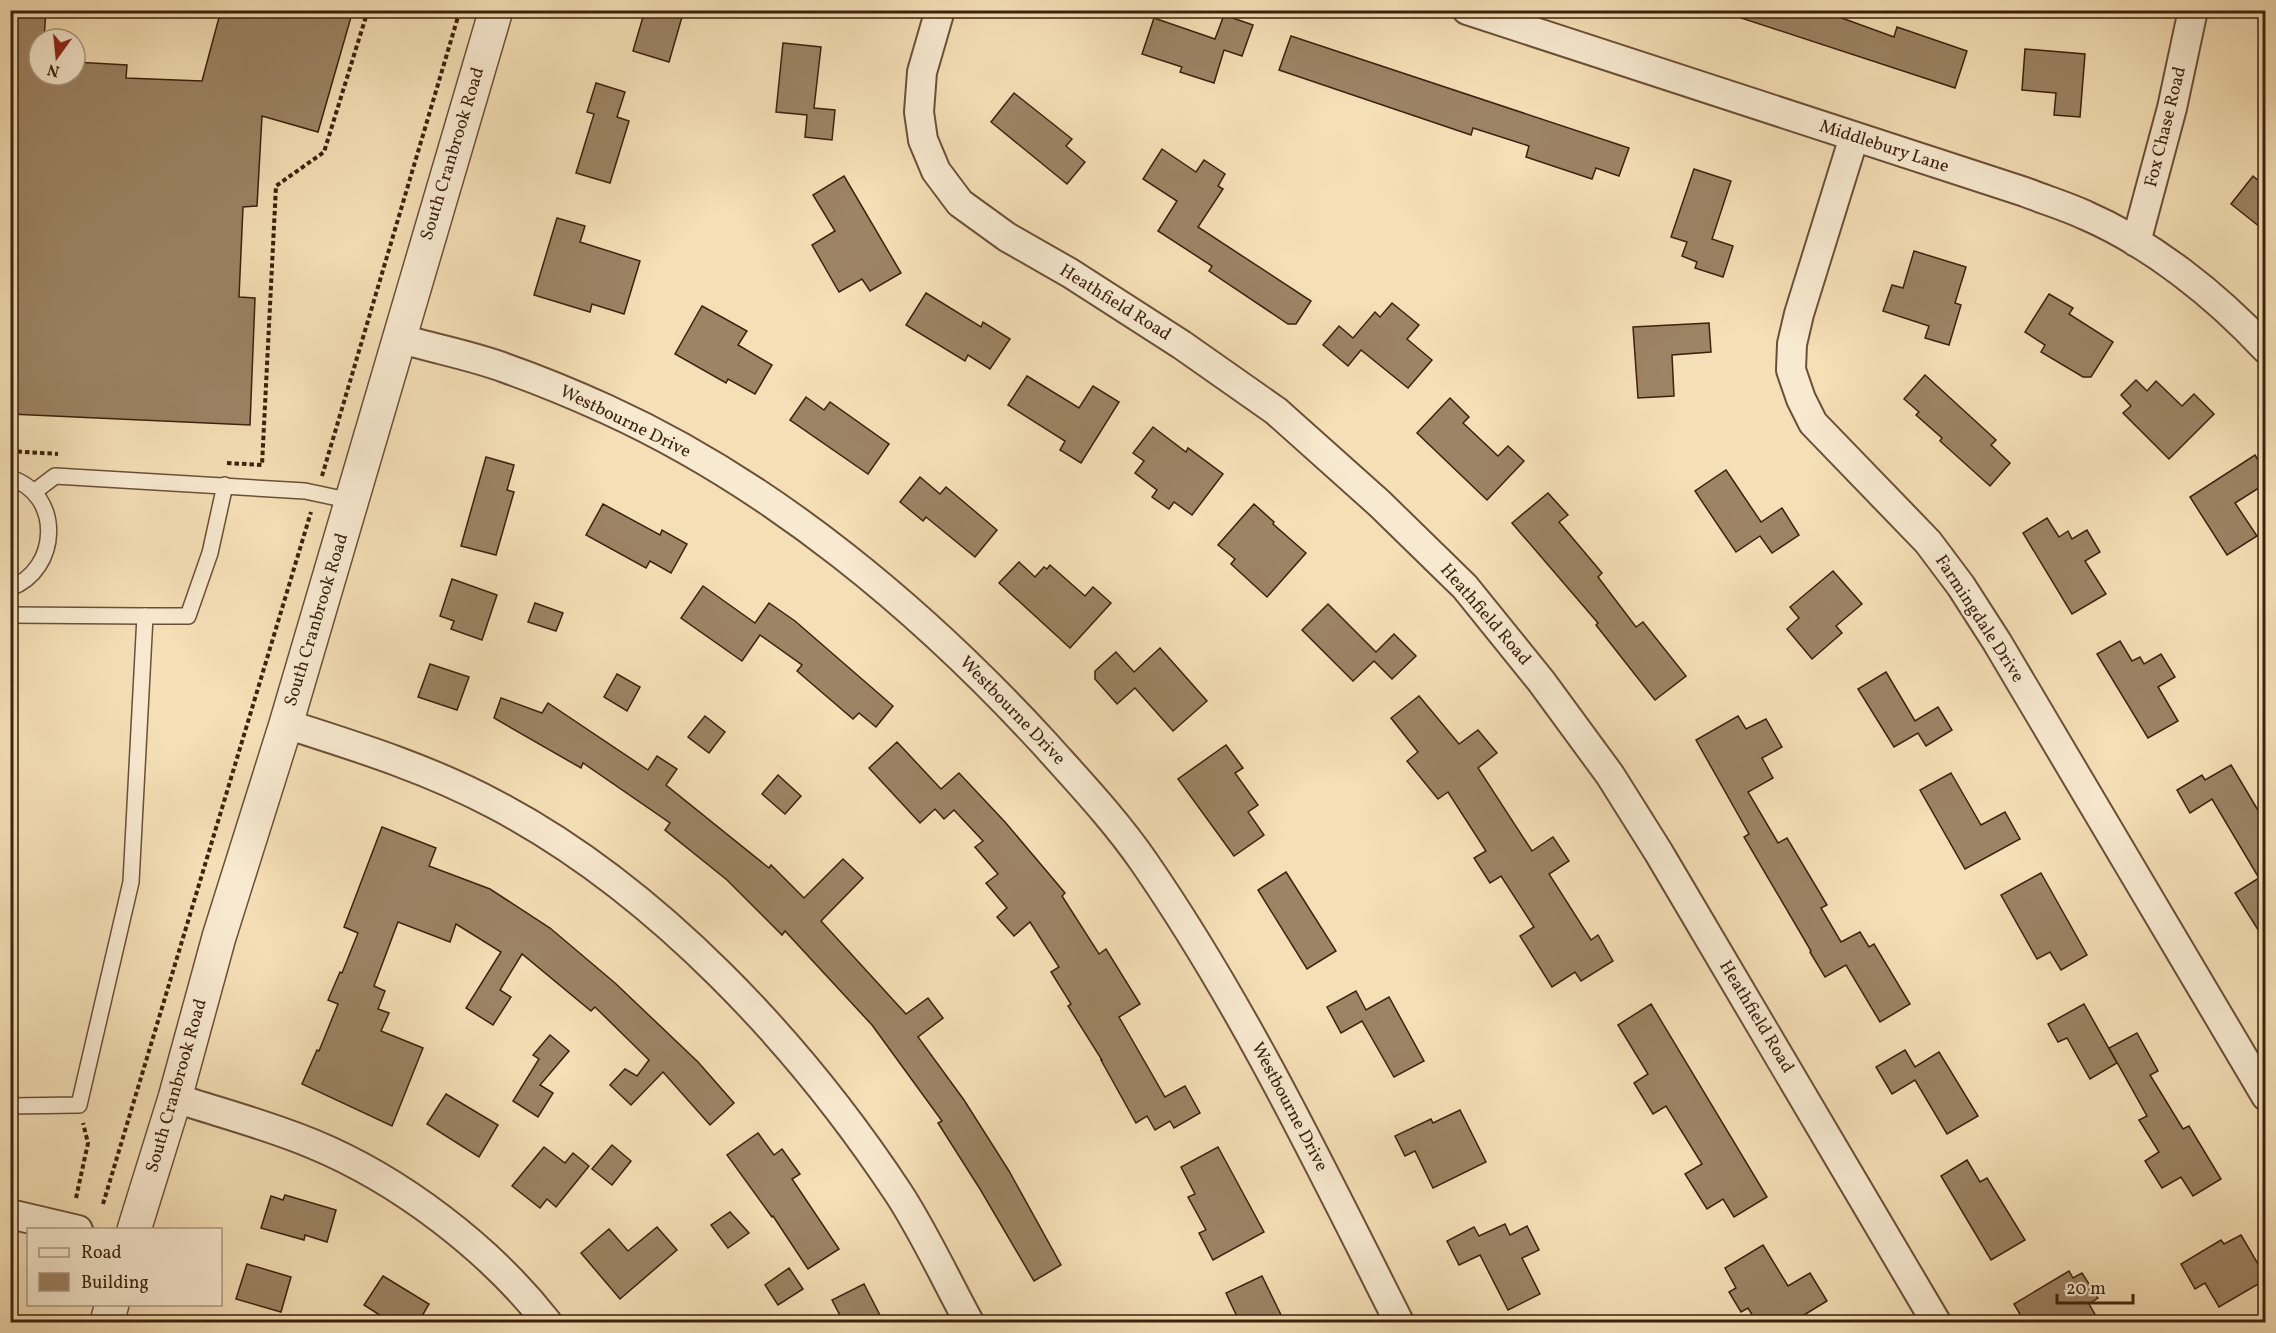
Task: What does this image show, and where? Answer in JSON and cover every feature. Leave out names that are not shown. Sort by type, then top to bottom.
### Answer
[{"type":"street","name":"South Cranbrook Road","points":[[135,1228],[219,937],[286,724],[496,10]]},
{"type":"street","name":"Heathfield Road","points":[[940,10],[922,72],[919,112],[923,140],[936,171],[960,202],[1007,237],[1070,273],[1182,345],[1276,411],[1380,504],[1465,587],[1541,681],[1610,775],[1677,884],[1936,1323]]},
{"type":"street","name":"Middlebury Lane","points":[[1467,10],[2035,196],[2086,215],[2136,242],[2205,291],[2265,349]]},
{"type":"street","name":"Fox Chase Road","points":[[2136,242],[2172,108],[2193,10]]},
{"type":"street","name":"Farmingdale Drive","points":[[1854,137],[1799,314],[1792,344],[1791,370],[1801,399],[1814,423],[1928,542],[1961,586],[1997,642],[2265,1096]]},
{"type":"street","name":"Westbourne Drive","points":[[399,338],[502,367],[606,409],[680,446],[770,502],[874,580],[951,647],[1085,788],[1143,860],[1226,990],[1262,1054],[1399,1323]]},
{"type":"street","points":[[286,724],[385,756],[442,778],[497,805],[545,833],[604,874],[676,934],[757,1013],[830,1097],[900,1195],[969,1323]]},
{"type":"street","points":[[174,1098],[277,1130],[315,1145],[389,1184],[425,1208],[501,1272],[547,1323]]},
{"type":"street","points":[[10,1214],[70,1228]]},
{"type":"street","points":[[107,1323],[112,1306]]},
{"type":"lane","points":[[34,492],[55,476],[225,484],[317,492],[352,501]]},
{"type":"lane","points":[[10,478],[34,492],[45,508],[49,527],[48,546],[42,563],[30,577],[10,588]]},
{"type":"lane","points":[[10,615],[188,616],[210,553],[225,484]]},
{"type":"lane","points":[[10,1106],[79,1105],[131,882],[145,616]]},
{"type":"path","points":[[226,463],[262,465],[276,186],[324,152],[368,10]]},
{"type":"path","points":[[324,467],[460,10]]},
{"type":"path","points":[[10,451],[58,454]]},
{"type":"path","points":[[103,1204],[309,517]]},
{"type":"path","points":[[76,1198],[88,1143]]},
{"type":"building","points":[[10,10],[46,10],[45,27],[27,27],[27,87],[87,87],[87,63],[127,65],[126,78],[202,81],[221,10],[353,10],[318,132],[262,116],[257,206],[243,207],[239,297],[255,298],[250,425],[10,414]]},
{"type":"building","points":[[645,10],[684,10],[669,62],[633,51]]},
{"type":"building","points":[[1729,10],[1841,10],[1839,17],[1894,37],[1897,27],[1967,51],[1955,88],[1729,14]]},
{"type":"building","points":[[1224,15],[1253,25],[1242,56],[1224,50],[1214,83],[1180,72],[1182,67],[1142,54],[1154,18],[1215,39]]},
{"type":"building","points":[[1291,36],[1629,148],[1619,176],[1596,168],[1592,179],[1526,157],[1529,146],[1473,128],[1471,135],[1279,70]]},
{"type":"building","points":[[783,43],[821,47],[814,108],[835,110],[832,140],[805,137],[807,115],[776,112]]},
{"type":"building","points":[[2025,49],[2085,54],[2080,117],[2054,115],[2056,93],[2022,90]]},
{"type":"building","points":[[596,83],[625,92],[617,117],[629,121],[610,183],[576,173],[594,114],[587,112]]},
{"type":"building","points":[[1014,93],[1072,139],[1066,146],[1085,162],[1067,184],[991,122]]},
{"type":"building","points":[[1162,149],[1196,172],[1204,160],[1225,174],[1218,186],[1223,189],[1198,227],[1311,301],[1296,324],[1288,324],[1209,271],[1212,266],[1158,231],[1177,201],[1143,179]]},
{"type":"building","points":[[1694,169],[1731,181],[1712,239],[1733,246],[1723,277],[1695,268],[1697,262],[1682,256],[1687,242],[1671,237]]},
{"type":"building","points":[[844,176],[901,273],[870,291],[862,279],[839,292],[812,245],[835,231],[813,195]]},
{"type":"building","points":[[2253,176],[2265,186],[2265,231],[2231,204]]},
{"type":"building","points":[[557,218],[585,226],[580,242],[640,261],[624,314],[592,304],[590,312],[534,295]]},
{"type":"building","points":[[1914,251],[1966,267],[1955,303],[1961,305],[1949,345],[1925,338],[1929,326],[1883,311],[1892,285],[1903,288]]},
{"type":"building","points":[[926,293],[981,327],[983,322],[1010,339],[990,369],[968,355],[965,361],[906,325]]},
{"type":"building","points":[[2049,294],[2073,308],[2069,314],[2113,342],[2091,377],[2083,377],[2041,352],[2045,345],[2025,332]]},
{"type":"building","points":[[1392,303],[1419,325],[1407,339],[1432,360],[1408,388],[1361,350],[1348,366],[1323,345],[1339,326],[1353,338],[1375,312],[1380,317]]},
{"type":"building","points":[[702,306],[747,331],[738,345],[772,365],[755,394],[728,379],[726,383],[675,354]]},
{"type":"building","points":[[1709,323],[1711,352],[1672,355],[1674,396],[1638,398],[1633,327]]},
{"type":"building","points":[[1925,375],[1996,440],[1991,445],[2010,463],[1990,486],[1940,441],[1942,438],[1916,415],[1919,412],[1904,399]]},
{"type":"building","points":[[1027,376],[1079,408],[1093,386],[1119,402],[1081,463],[1060,450],[1065,441],[1008,405]]},
{"type":"building","points":[[2136,380],[2147,391],[2156,381],[2182,406],[2194,394],[2214,414],[2169,459],[2123,413],[2131,406],[2121,395]]},
{"type":"building","points":[[806,397],[824,410],[830,402],[889,444],[868,474],[790,420]]},
{"type":"building","points":[[1450,398],[1469,417],[1463,423],[1498,456],[1508,446],[1524,461],[1487,500],[1417,433]]},
{"type":"building","points":[[1153,427],[1186,452],[1188,448],[1223,474],[1192,515],[1174,502],[1169,509],[1152,497],[1157,490],[1135,473],[1144,461],[1133,453]]},
{"type":"building","points":[[2255,455],[2265,471],[2265,484],[2235,503],[2257,536],[2227,555],[2190,497]]},
{"type":"building","points":[[486,457],[514,465],[507,490],[514,492],[496,555],[461,546]]},
{"type":"building","points":[[1726,470],[1761,522],[1782,508],[1799,535],[1772,553],[1760,536],[1736,552],[1695,491]]},
{"type":"building","points":[[920,477],[940,494],[946,487],[997,530],[975,557],[926,517],[923,521],[900,502]]},
{"type":"building","points":[[1548,493],[1568,515],[1559,522],[1602,573],[1598,577],[1636,627],[1643,622],[1686,676],[1655,700],[1596,625],[1598,623],[1512,523]]},
{"type":"building","points":[[603,504],[660,535],[662,530],[687,544],[671,573],[650,561],[646,568],[586,535]]},
{"type":"building","points":[[1254,504],[1306,553],[1267,597],[1231,564],[1235,559],[1218,545]]},
{"type":"building","points":[[2047,518],[2059,537],[2068,531],[2072,539],[2087,530],[2100,552],[2085,561],[2106,594],[2072,614],[2023,533]]},
{"type":"building","points":[[1019,562],[1035,577],[1044,567],[1047,569],[1050,565],[1085,596],[1093,587],[1111,603],[1070,648],[999,583]]},
{"type":"building","points":[[1833,571],[1862,604],[1836,626],[1842,633],[1812,659],[1787,629],[1799,618],[1790,607]]},
{"type":"building","points":[[452,579],[497,595],[482,640],[451,629],[454,621],[440,616]]},
{"type":"building","points":[[703,586],[755,623],[769,603],[795,621],[893,706],[876,727],[859,713],[853,719],[797,671],[802,665],[760,635],[742,661],[681,618]]},
{"type":"building","points":[[535,603],[563,613],[556,631],[528,622]]},
{"type":"building","points":[[1328,604],[1376,652],[1394,634],[1416,656],[1392,679],[1374,661],[1353,681],[1302,630]]},
{"type":"building","points":[[2120,641],[2132,661],[2140,657],[2144,664],[2161,654],[2175,677],[2158,687],[2178,721],[2148,738],[2097,654]]},
{"type":"building","points":[[1160,648],[1207,701],[1173,731],[1135,688],[1117,704],[1095,679],[1095,671],[1116,652],[1134,672]]},
{"type":"building","points":[[430,664],[469,677],[457,710],[418,697]]},
{"type":"building","points":[[1886,672],[1915,721],[1938,707],[1952,730],[1926,746],[1918,733],[1894,747],[1858,689]]},
{"type":"building","points":[[617,674],[640,687],[627,711],[604,697]]},
{"type":"building","points":[[1419,696],[1459,744],[1478,730],[1497,753],[1478,768],[1532,851],[1553,837],[1569,861],[1549,874],[1591,940],[1598,935],[1613,961],[1581,981],[1575,972],[1552,987],[1520,936],[1534,927],[1501,876],[1490,883],[1474,858],[1486,851],[1448,792],[1438,799],[1407,761],[1418,752],[1391,718]]},
{"type":"building","points":[[501,698],[542,713],[548,703],[648,770],[657,756],[677,769],[666,785],[769,868],[771,865],[804,898],[843,859],[863,878],[821,921],[906,1014],[928,998],[943,1018],[918,1037],[964,1100],[1009,1171],[1061,1265],[1034,1281],[938,1123],[942,1121],[872,1025],[785,931],[782,935],[727,880],[665,830],[670,823],[583,763],[581,768],[494,718]]},
{"type":"building","points":[[705,716],[725,732],[709,753],[688,737]]},
{"type":"building","points":[[1738,716],[1746,729],[1766,719],[1782,747],[1762,758],[1773,778],[1748,792],[1778,843],[1787,838],[1827,905],[1821,908],[1841,942],[1860,932],[1869,947],[1874,944],[1910,1004],[1880,1022],[1846,965],[1825,977],[1744,837],[1749,834],[1696,740]]},
{"type":"building","points":[[897,742],[941,789],[959,773],[1005,822],[1065,893],[1062,896],[1099,954],[1106,949],[1140,1004],[1119,1017],[1165,1097],[1185,1086],[1200,1113],[1174,1128],[1170,1121],[1155,1130],[1147,1116],[1136,1123],[1102,1060],[1068,1006],[1071,1004],[1051,972],[1059,967],[1030,922],[1014,936],[997,917],[1007,908],[986,883],[998,874],[975,847],[983,841],[954,810],[944,819],[935,809],[920,823],[869,768]]},
{"type":"building","points":[[1226,745],[1243,768],[1235,773],[1258,805],[1248,812],[1264,835],[1234,856],[1178,779]]},
{"type":"building","points":[[2231,765],[2265,822],[2265,941],[2235,893],[2259,878],[2212,799],[2190,813],[2177,790],[2202,775],[2205,780]]},
{"type":"building","points":[[1951,773],[1981,825],[2005,812],[2020,839],[1965,869],[1920,790]]},
{"type":"building","points":[[778,775],[801,796],[785,814],[762,794]]},
{"type":"building","points":[[382,827],[436,848],[429,866],[490,889],[550,928],[615,983],[698,1062],[734,1103],[710,1125],[663,1072],[631,1105],[610,1085],[625,1069],[637,1076],[649,1060],[595,1007],[591,1011],[522,954],[500,990],[511,997],[493,1025],[466,1008],[501,952],[456,924],[450,942],[398,922],[374,986],[385,991],[378,1009],[389,1013],[381,1031],[423,1048],[392,1126],[302,1084],[317,1050],[319,1051],[338,1004],[328,1000],[358,933],[344,927]]},
{"type":"building","points":[[1286,872],[1336,951],[1307,969],[1258,890]]},
{"type":"building","points":[[2041,873],[2087,955],[2061,970],[2050,952],[2037,959],[2001,895]]},
{"type":"building","points":[[1356,991],[1366,1010],[1389,997],[1424,1061],[1394,1077],[1362,1021],[1341,1033],[1327,1007]]},
{"type":"building","points":[[1651,1004],[1767,1197],[1734,1217],[1723,1199],[1707,1209],[1685,1174],[1702,1164],[1666,1106],[1653,1114],[1634,1083],[1648,1074],[1618,1025]]},
{"type":"building","points":[[2084,1004],[2117,1063],[2090,1079],[2067,1038],[2058,1042],[2048,1024]]},
{"type":"building","points":[[2137,1033],[2158,1071],[2150,1075],[2183,1129],[2189,1126],[2221,1179],[2193,1196],[2181,1177],[2162,1188],[2145,1161],[2159,1152],[2139,1120],[2147,1116],[2109,1048]]},
{"type":"building","points":[[550,1035],[569,1051],[540,1085],[553,1093],[538,1117],[513,1101],[539,1059],[533,1055]]},
{"type":"building","points":[[1905,1050],[1915,1067],[1939,1052],[1978,1116],[1947,1134],[1915,1080],[1892,1094],[1876,1067]]},
{"type":"building","points":[[446,1094],[498,1125],[479,1157],[427,1124]]},
{"type":"building","points":[[1460,1110],[1486,1162],[1433,1188],[1415,1151],[1405,1156],[1395,1136],[1431,1119],[1433,1123]]},
{"type":"building","points":[[758,1133],[774,1155],[782,1149],[800,1174],[792,1179],[839,1249],[808,1269],[773,1216],[727,1155]]},
{"type":"building","points":[[612,1145],[631,1161],[612,1185],[592,1169]]},
{"type":"building","points":[[544,1147],[565,1163],[573,1153],[589,1166],[556,1207],[547,1199],[540,1208],[512,1186]]},
{"type":"building","points":[[1218,1147],[1264,1232],[1213,1260],[1199,1233],[1206,1230],[1188,1197],[1195,1194],[1181,1167]]},
{"type":"building","points":[[1967,1160],[1980,1182],[1987,1178],[2025,1240],[1991,1260],[1941,1176]]},
{"type":"building","points":[[285,1195],[336,1210],[327,1242],[305,1235],[304,1240],[261,1228],[271,1196],[283,1200]]},
{"type":"building","points":[[730,1212],[749,1233],[728,1248],[711,1225]]},
{"type":"building","points":[[1505,1224],[1510,1235],[1527,1226],[1539,1250],[1522,1258],[1540,1294],[1508,1310],[1480,1255],[1459,1265],[1447,1241],[1474,1227],[1479,1236]]},
{"type":"building","points":[[657,1227],[677,1250],[620,1299],[581,1253],[609,1229],[628,1251]]},
{"type":"building","points":[[2241,1235],[2265,1276],[2265,1280],[2219,1307],[2205,1283],[2195,1289],[2181,1264],[2221,1240],[2224,1244]]},
{"type":"building","points":[[1763,1245],[1788,1286],[1810,1273],[1827,1301],[1791,1323],[1757,1323],[1748,1308],[1741,1312],[1729,1292],[1736,1288],[1725,1268]]},
{"type":"building","points":[[247,1264],[291,1277],[281,1312],[236,1299]]},
{"type":"building","points":[[789,1268],[803,1289],[778,1305],[765,1285]]},
{"type":"building","points":[[2069,1271],[2073,1278],[2082,1273],[2098,1298],[2089,1304],[2100,1323],[2025,1323],[2014,1304]]},
{"type":"building","points":[[383,1276],[429,1304],[418,1323],[392,1323],[364,1305]]},
{"type":"building","points":[[1262,1276],[1285,1323],[1240,1323],[1226,1293]]},
{"type":"building","points":[[864,1284],[884,1323],[844,1323],[832,1300]]}]
